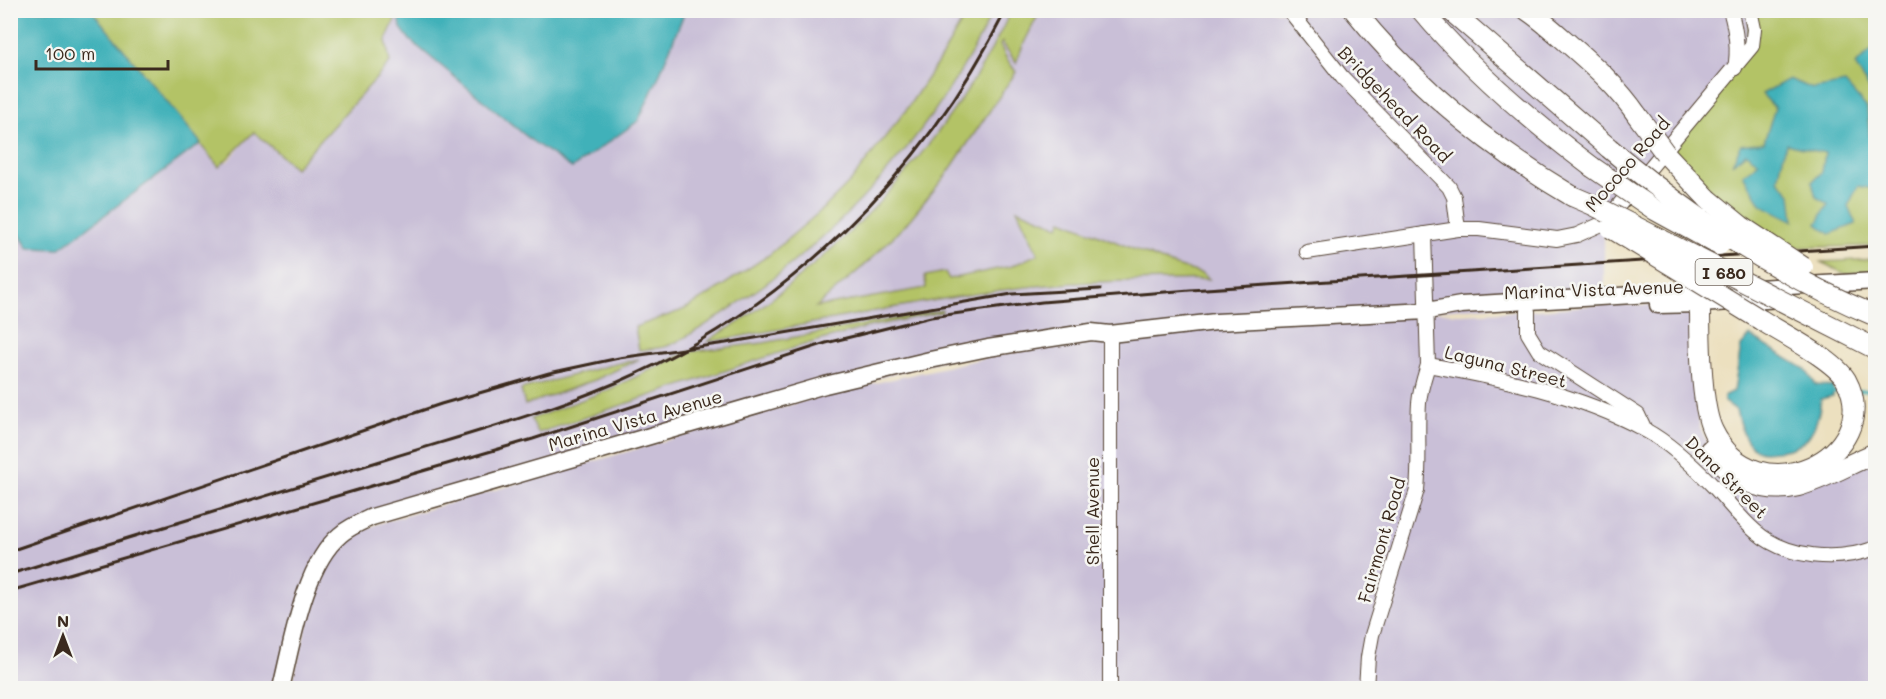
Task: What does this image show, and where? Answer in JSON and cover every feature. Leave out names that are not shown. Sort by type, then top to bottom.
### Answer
[{"type":"highway","name":"I 680","points":[[1354,10],[1393,55],[1448,108],[1508,155],[1572,196],[1875,349]]},
{"type":"highway","name":"I 680","points":[[1421,10],[1482,75],[1592,167],[1631,195],[1690,230],[1768,270],[1801,284],[1834,290]]},
{"type":"highway","name":"I 680","points":[[1450,10],[1609,148],[1662,191],[1716,230],[1772,264],[1875,308]]},
{"type":"highway","name":"I 680","points":[[1527,10],[1606,76],[1674,164],[1717,206],[1772,248],[1875,316]]},
{"type":"highway","points":[[1572,196],[1595,217],[1838,370],[1847,381],[1854,400],[1853,421],[1845,441],[1827,459],[1811,468],[1787,474],[1766,472],[1743,463],[1723,447],[1712,430],[1708,417],[1694,301]]},
{"type":"highway","points":[[1834,290],[1875,301]]},
{"type":"highway","points":[[1694,301],[1695,397],[1700,427],[1708,447],[1729,471],[1758,486],[1790,488],[1816,480],[1875,453]]},
{"type":"main road","points":[[1761,294],[1875,281]]},
{"type":"main road","points":[[1761,294],[1875,291]]},
{"type":"main road","name":"Marina Vista Avenue","points":[[1427,311],[1458,314],[1528,311],[1594,305],[1694,301],[1761,294]]},
{"type":"main road","name":"Marina Vista Avenue","points":[[281,688],[310,577],[328,548],[340,535],[356,524],[372,517],[779,398],[930,360],[1091,332],[1110,334],[1216,322],[1427,311],[1461,305],[1694,301]]},
{"type":"main road","name":"Marina Vista Avenue","points":[[291,688],[314,595],[327,563],[348,541],[377,524],[837,392],[998,355],[1092,341],[1110,334]]},
{"type":"street","name":"Bridgehead Road","points":[[1289,10],[1342,77],[1449,188],[1456,206],[1458,229]]},
{"type":"street","points":[[1730,10],[1737,44],[1735,68]]},
{"type":"street","name":"Mococo Road","points":[[1307,252],[1458,229],[1489,230],[1557,239],[1577,235],[1604,223],[1752,46],[1754,29],[1750,10]]},
{"type":"street","points":[[1424,234],[1427,311]]},
{"type":"street","name":"Laguna Street","points":[[1427,311],[1428,365],[1489,376],[1536,389],[1626,421]]},
{"type":"street","name":"Laguna Street","points":[[1528,311],[1528,333],[1539,351],[1638,416],[1645,430]]},
{"type":"street","name":"Shell Avenue","points":[[1110,334],[1110,688]]},
{"type":"street","name":"Fairmont Road","points":[[1366,688],[1372,635],[1417,490],[1419,403],[1428,365]]},
{"type":"street","name":"Dana Street","points":[[1626,421],[1664,441],[1695,468],[1755,532],[1770,542],[1802,553],[1832,557],[1846,556],[1875,548]]},
{"type":"shaded area","points":[[10,11],[227,162],[254,132],[386,40],[399,11],[1750,11],[1752,46],[1604,223],[1604,297],[1430,311],[1459,314],[1594,305],[1690,305],[1695,397],[1700,427],[1709,447],[1736,476],[1875,453],[1875,688],[291,688],[314,595],[327,563],[348,541],[377,524],[827,394],[998,355],[1092,341],[1109,334],[988,348],[372,517],[328,548],[281,688],[11,688]]},
{"type":"green space","points":[[89,11],[399,11],[386,40],[390,63],[295,168],[254,132],[219,167]]},
{"type":"green space","points":[[968,11],[977,11],[983,18],[986,11],[993,11],[971,54],[917,135],[852,209],[779,274],[715,319],[670,345],[639,350],[635,327],[683,310],[769,255],[824,208],[851,181],[906,110],[942,56]]},
{"type":"green space","points":[[1011,11],[1040,11],[1016,63],[1002,42],[1000,45],[1016,72],[947,174],[906,224],[867,263],[816,307],[926,288],[925,276],[945,272],[949,279],[1012,266],[1038,254],[1017,209],[1059,226],[1062,220],[1173,265],[1203,274],[1209,279],[1090,282],[1018,288],[708,342],[754,312],[792,282],[863,219],[892,188],[946,121],[992,49]]},
{"type":"green space","points":[[1750,11],[1875,11],[1875,246],[1772,248],[1665,153],[1745,57]]},
{"type":"green space","points":[[1875,259],[1875,271],[1845,274],[1821,262]]},
{"type":"green space","points":[[942,310],[942,312],[868,327],[800,346],[538,433],[531,419],[608,390],[688,352],[763,343]]},
{"type":"green space","points":[[639,359],[595,380],[525,405],[521,389]]},
{"type":"water","points":[[11,10],[92,11],[201,143],[59,249],[28,248],[11,221]]},
{"type":"water","points":[[399,10],[685,11],[638,121],[572,168],[532,141],[410,40],[401,28]]},
{"type":"water","points":[[1875,47],[1875,99],[1855,65]]},
{"type":"water","points":[[1789,79],[1813,89],[1845,83],[1867,108],[1872,160],[1875,128],[1875,189],[1858,186],[1848,206],[1856,224],[1830,234],[1817,224],[1828,204],[1816,197],[1812,182],[1822,172],[1825,153],[1786,144],[1778,180],[1791,194],[1794,221],[1762,205],[1743,175],[1759,162],[1746,153],[1732,164],[1741,145],[1764,142],[1775,108],[1762,94]]},
{"type":"water","points":[[1750,336],[1805,369],[1816,385],[1833,386],[1833,396],[1821,399],[1817,419],[1810,435],[1797,446],[1763,452],[1752,447],[1744,436],[1736,410],[1724,401],[1724,396],[1734,391],[1741,346]]},
{"type":"waterway","points":[[1856,391],[1876,390]]},
{"type":"waterway","points":[[1833,392],[1843,391]]},
{"type":"railway","points":[[10,574],[532,414],[590,394],[680,352],[739,316],[794,275],[845,230],[892,181],[934,127],[972,70],[1006,10]]},
{"type":"railway","points":[[10,591],[533,439],[826,343],[931,317],[1042,302],[1190,290],[1876,246]]},
{"type":"railway","points":[[10,551],[441,404],[549,373],[619,358],[726,343],[1012,294],[1100,289]]}]
